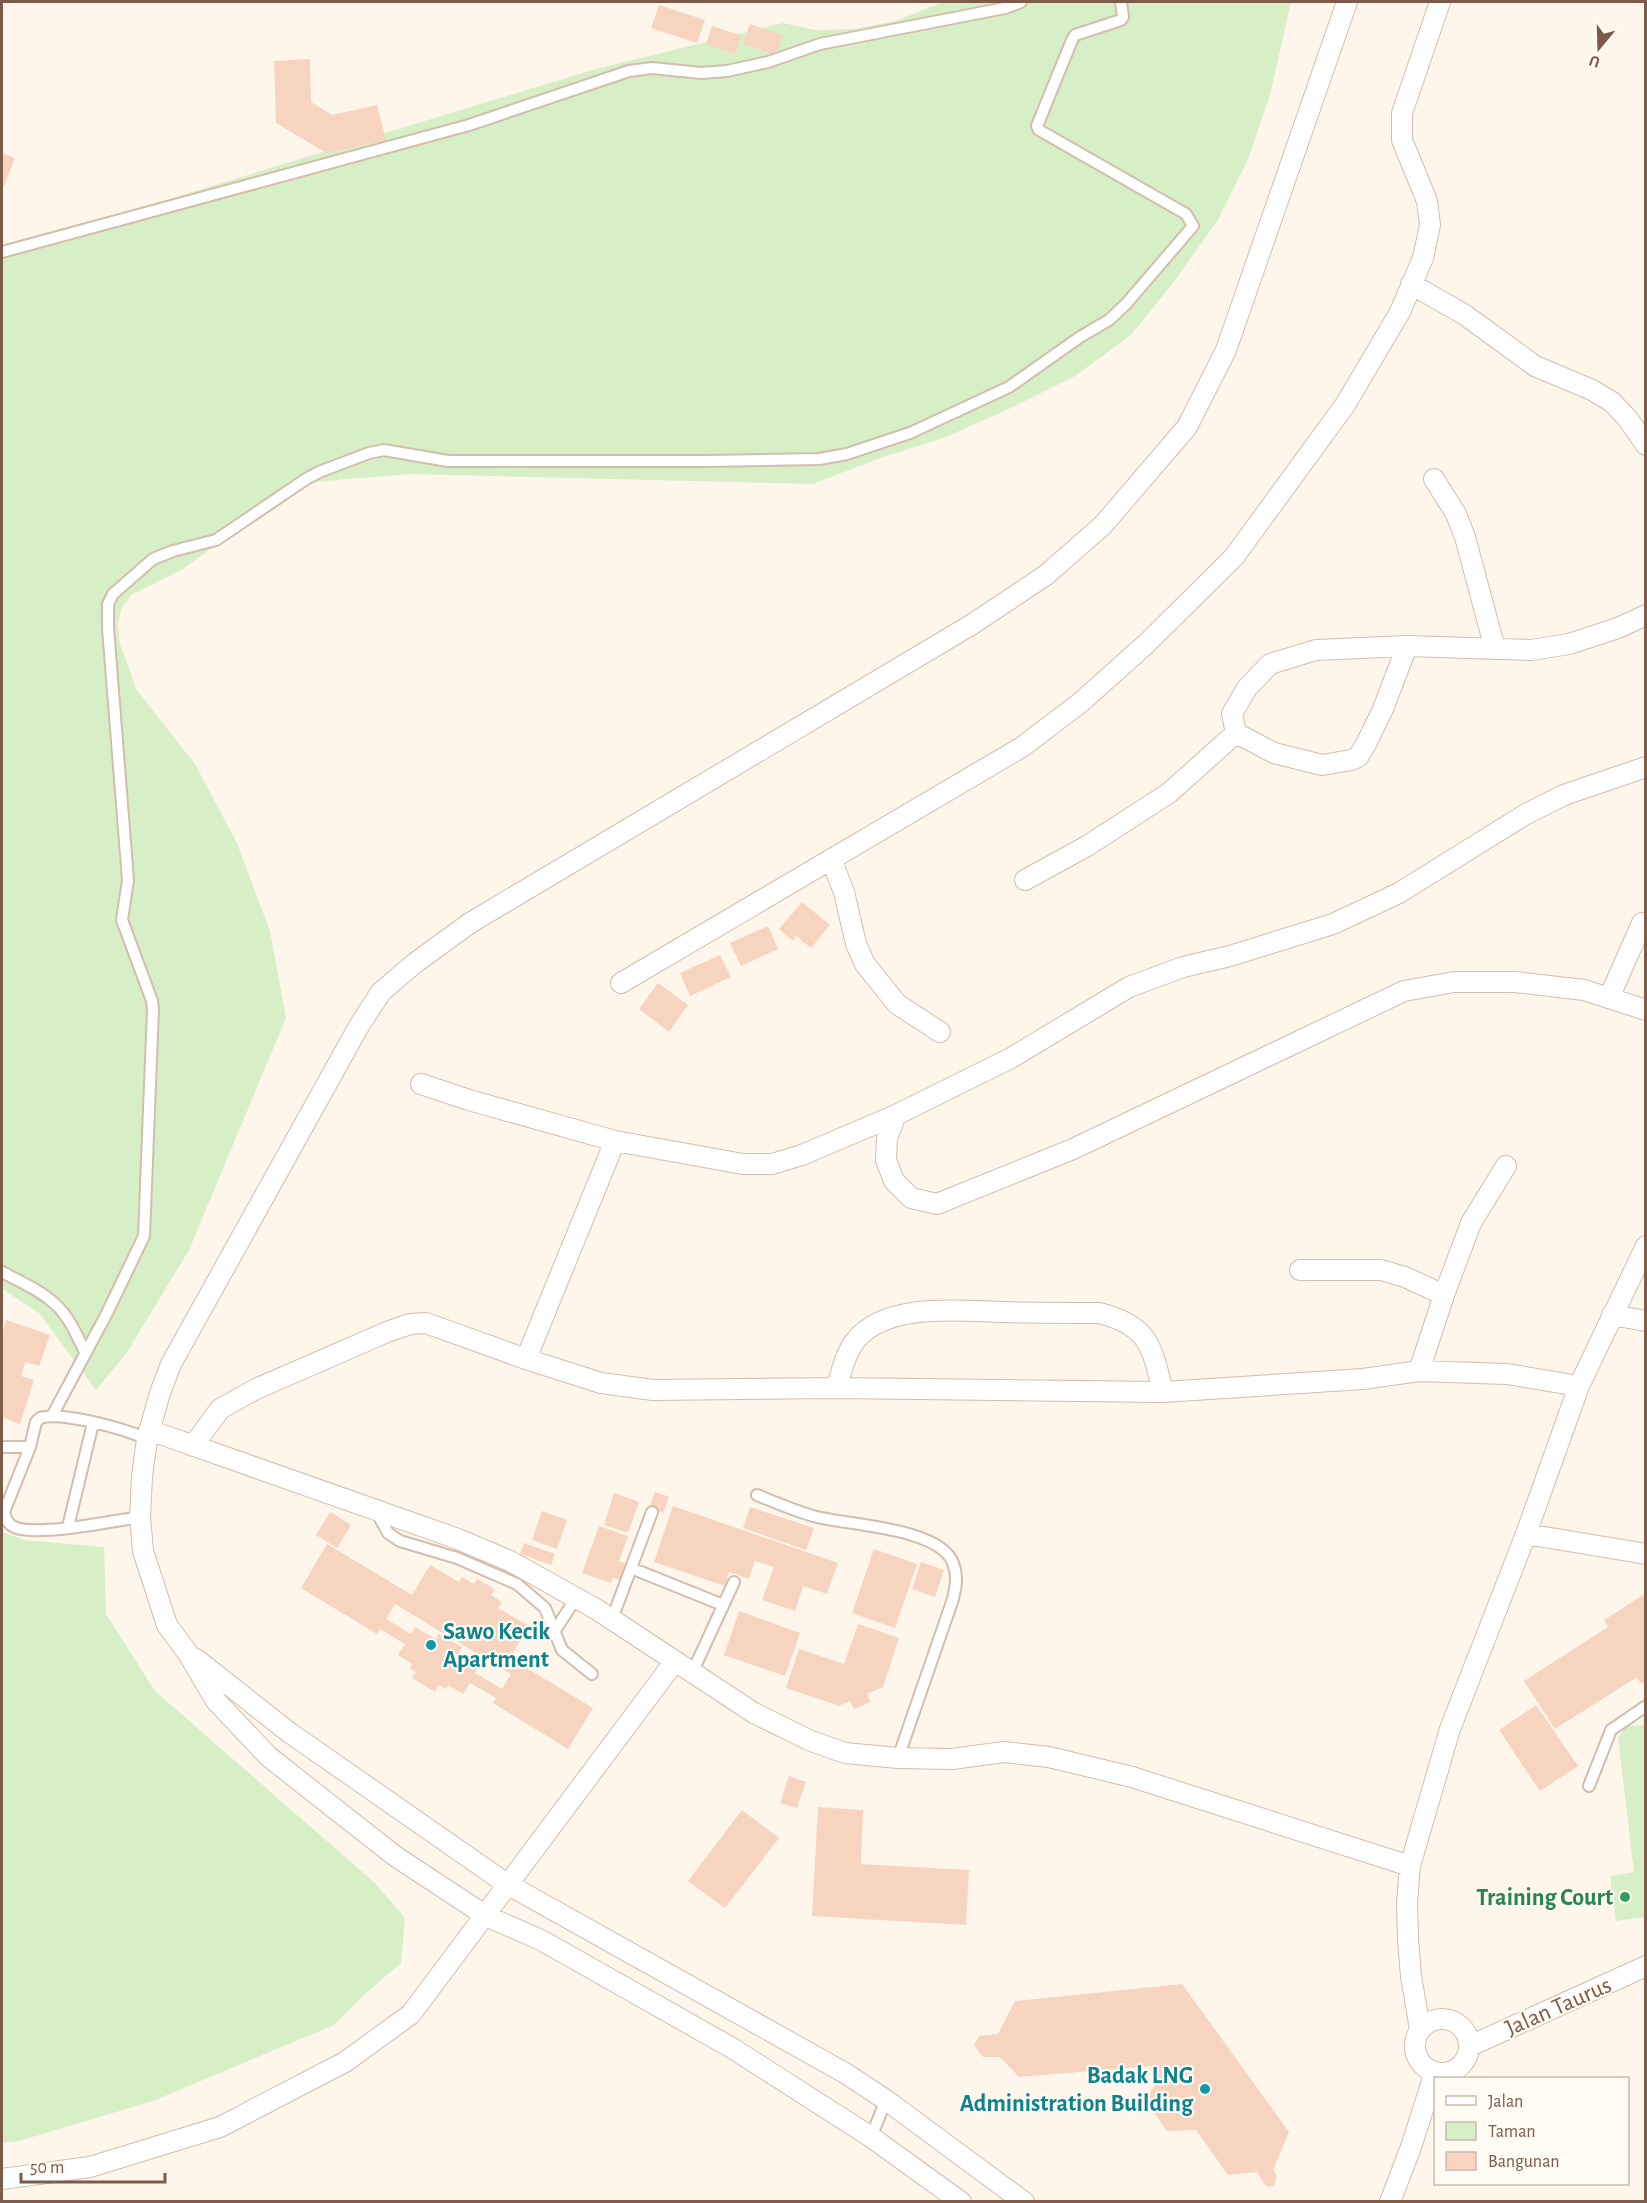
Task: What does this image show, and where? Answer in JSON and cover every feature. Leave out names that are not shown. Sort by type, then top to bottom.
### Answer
[{"type":"street","points":[[961,2202],[872,2137],[732,2048],[541,1940],[486,1916],[395,1856],[269,1757],[216,1701],[187,1652],[167,1625],[156,1596],[143,1551],[140,1517],[142,1476],[148,1434],[171,1364],[359,1026],[381,992],[415,963],[470,923],[971,625],[1046,575],[1103,525],[1187,427],[1226,350],[1347,2]]},
{"type":"street","points":[[621,983],[1022,747],[1080,703],[1146,644],[1226,565],[1294,478],[1345,405],[1400,312],[1423,258],[1430,225],[1427,201],[1402,140],[1402,113],[1440,2]]},
{"type":"street","points":[[1411,284],[1465,315],[1535,366],[1592,390],[1612,402],[1628,418],[1646,445]]},
{"type":"street","points":[[1434,479],[1456,514],[1465,537],[1495,649]]},
{"type":"street","points":[[1236,733],[1232,714],[1247,688],[1270,664],[1316,650],[1407,646],[1531,650],[1569,644],[1618,628],[1646,615]]},
{"type":"street","points":[[1236,733],[1274,753],[1322,765],[1358,757],[1383,709],[1407,646]]},
{"type":"street","points":[[1025,880],[1087,846],[1168,793],[1236,733]]},
{"type":"street","points":[[421,1083],[470,1100],[615,1140],[743,1164],[772,1164],[802,1155],[896,1115],[1011,1058],[1129,987],[1183,967],[1230,956],[1333,924],[1399,893],[1526,814],[1554,800],[1646,766]]},
{"type":"street","points":[[831,859],[844,892],[856,944],[865,964],[897,1004],[940,1032]]},
{"type":"street","points":[[1609,998],[1642,923]]},
{"type":"street","points":[[896,1115],[887,1138],[886,1160],[894,1181],[911,1198],[937,1204],[962,1196],[1073,1149],[1404,991],[1454,982],[1515,982],[1584,990],[1646,1010]]},
{"type":"street","points":[[526,1359],[615,1140]]},
{"type":"street","points":[[1419,1371],[1443,1295],[1471,1223],[1506,1166]]},
{"type":"street","points":[[1420,2030],[1410,1976],[1407,1903],[1410,1866],[1450,1730],[1526,1534],[1579,1386],[1645,1248]]},
{"type":"street","points":[[1300,1270],[1381,1270],[1405,1277],[1443,1295]]},
{"type":"street","points":[[837,1388],[845,1359],[856,1341],[869,1329],[891,1318],[910,1314],[929,1311],[963,1311],[1099,1313],[1119,1318],[1142,1335],[1153,1351],[1163,1392]]},
{"type":"street","points":[[1612,1315],[1646,1321]]},
{"type":"street","points":[[193,1446],[220,1409],[238,1399],[267,1384],[410,1324],[426,1323],[601,1383],[653,1390],[837,1388],[1163,1392],[1363,1379],[1419,1371],[1507,1374],[1579,1386]]},
{"type":"street","points":[[148,1434],[193,1446],[458,1539],[500,1556],[612,1619],[754,1713],[811,1742],[845,1753],[898,1758],[952,1759],[1005,1752],[1049,1756],[1132,1777],[1410,1866]]},
{"type":"street","points":[[1526,1534],[1646,1554]]},
{"type":"street","points":[[187,1652],[290,1733],[507,1884],[844,2073],[886,2100],[1016,2200]]},
{"type":"street","points":[[2,2179],[90,2167],[220,2127],[345,2062],[411,2014],[675,1661]]},
{"type":"street","name":"Jalan Taurus","points":[[1470,2046],[1646,1966]]},
{"type":"street","points":[[1434,2019],[1451,2019],[1465,2029],[1470,2046],[1463,2064],[1445,2073],[1435,2072],[1420,2062],[1415,2051],[1416,2037],[1420,2030],[1434,2019]]},
{"type":"street","points":[[1390,2202],[1411,2147],[1435,2072]]},
{"type":"lane","points":[[2,252],[469,125],[629,71],[652,68],[701,73],[728,71],[768,62],[820,44],[1005,8],[1021,2]]},
{"type":"lane","points":[[52,1416],[144,1236],[151,1092],[152,1001],[122,920],[128,880],[108,628],[108,604],[113,594],[153,559],[173,551],[216,540],[306,479],[369,453],[384,450],[459,462],[836,457],[910,433],[1010,387],[1080,337],[1109,320],[1126,304],[1193,225],[1186,214],[1040,130],[1037,126],[1075,35],[1121,20],[1123,16],[1121,2]]},
{"type":"lane","points":[[2,1272],[57,1305],[72,1327],[85,1353]]},
{"type":"lane","points":[[140,1517],[27,1530],[15,1527],[7,1521],[4,1512],[30,1447],[36,1422],[40,1418],[52,1416],[148,1434]]},
{"type":"lane","points":[[68,1527],[93,1423]]},
{"type":"lane","points":[[2,1447],[30,1447]]},
{"type":"lane","points":[[757,1495],[819,1518],[879,1526],[918,1538],[940,1547],[952,1560],[957,1580],[953,1599],[898,1758]]},
{"type":"lane","points":[[375,1510],[388,1533],[400,1541],[457,1558],[517,1584],[544,1608],[562,1650],[592,1674]]},
{"type":"lane","points":[[612,1619],[652,1512]]},
{"type":"lane","points":[[631,1568],[723,1605]]},
{"type":"lane","points":[[692,1673],[734,1582]]},
{"type":"lane","points":[[554,1632],[576,1598]]},
{"type":"lane","points":[[1589,1786],[1611,1730],[1646,1706]]},
{"type":"lane","points":[[872,2137],[886,2100]]},
{"type":"green space","points":[[943,2],[1291,2],[1270,95],[1248,159],[1218,220],[1176,279],[1131,335],[1075,376],[1013,407],[946,437],[880,458],[813,484],[409,474],[301,483],[183,569],[131,595],[121,609],[118,627],[120,643],[136,689],[195,764],[237,843],[270,931],[286,1018],[189,1250],[126,1354],[96,1390],[39,1313],[2,1289],[2,250],[592,70],[783,23],[816,30],[855,29],[895,21]]},
{"type":"green space","points":[[2,1532],[25,1540],[104,1547],[106,1614],[155,1691],[375,1883],[405,1918],[401,1963],[367,1992],[334,2025],[153,2101],[19,2141],[2,2143]]},
{"type":"green space","points":[[1645,1725],[1645,1917],[1616,1921],[1610,1876],[1634,1872],[1618,1737],[1627,1726]]},
{"type":"building","points":[[659,5],[705,20],[697,43],[651,28]]},
{"type":"building","points":[[750,24],[783,35],[776,55],[743,44]]},
{"type":"building","points":[[712,26],[742,36],[735,54],[706,44]]},
{"type":"building","points":[[310,59],[311,102],[332,115],[377,105],[386,140],[326,153],[276,123],[274,61]]},
{"type":"building","points":[[2,153],[15,158],[4,186],[2,185]]},
{"type":"building","points":[[802,902],[830,925],[811,948],[796,936],[793,941],[779,929]]},
{"type":"building","points":[[768,926],[778,949],[741,966],[730,943]]},
{"type":"building","points":[[720,955],[731,977],[690,996],[680,973]]},
{"type":"building","points":[[658,983],[688,1005],[669,1032],[639,1009]]},
{"type":"building","points":[[6,1320],[50,1335],[39,1366],[25,1362],[21,1376],[34,1380],[20,1424],[4,1418],[2,1424],[2,1335]]},
{"type":"building","points":[[655,1492],[669,1497],[663,1513],[649,1508]]},
{"type":"building","points":[[614,1493],[639,1502],[628,1533],[604,1525]]},
{"type":"building","points":[[673,1506],[838,1563],[827,1594],[803,1586],[795,1611],[762,1600],[774,1567],[755,1561],[749,1579],[729,1572],[725,1586],[654,1562]]},
{"type":"building","points":[[750,1507],[814,1528],[806,1550],[743,1528]]},
{"type":"building","points":[[542,1511],[567,1520],[557,1549],[532,1540]]},
{"type":"building","points":[[330,1512],[351,1525],[337,1548],[316,1535]]},
{"type":"building","points":[[599,1526],[628,1536],[619,1561],[626,1564],[620,1580],[613,1578],[611,1583],[582,1573]]},
{"type":"building","points":[[524,1543],[555,1554],[551,1565],[520,1554]]},
{"type":"building","name":"Sawo Kecik Apartment","points":[[327,1544],[412,1595],[430,1565],[459,1582],[462,1577],[474,1584],[477,1579],[495,1589],[491,1595],[502,1602],[498,1608],[529,1626],[510,1658],[593,1708],[568,1749],[493,1703],[496,1698],[470,1683],[463,1694],[448,1685],[446,1689],[439,1685],[435,1692],[412,1678],[416,1672],[410,1668],[412,1664],[398,1655],[405,1644],[380,1629],[377,1634],[301,1588]],"holes":[[[395,1604],[511,1674],[502,1689],[475,1673],[480,1666],[459,1652],[462,1647],[439,1634],[436,1639],[415,1627],[411,1634],[386,1619]]]},
{"type":"building","points":[[874,1549],[917,1564],[895,1628],[852,1613]]},
{"type":"building","points":[[921,1562],[944,1570],[935,1597],[912,1589]]},
{"type":"building","points":[[1646,1593],[1646,1681],[1641,1684],[1637,1677],[1555,1729],[1524,1681],[1608,1627],[1604,1620]]},
{"type":"building","points":[[739,1611],[800,1633],[785,1676],[724,1655]]},
{"type":"building","points":[[858,1624],[899,1638],[883,1687],[867,1694],[871,1702],[854,1709],[850,1701],[839,1706],[786,1688],[799,1649],[844,1664]]},
{"type":"building","points":[[1536,1705],[1578,1766],[1540,1791],[1499,1730]]},
{"type":"building","points":[[789,1776],[806,1782],[797,1808],[780,1803]]},
{"type":"building","points":[[818,1807],[863,1810],[861,1864],[969,1870],[966,1925],[812,1916]]},
{"type":"building","points":[[742,1810],[779,1838],[725,1908],[688,1881]]},
{"type":"building","name":"Badak LNG Administration Building","points":[[1182,1984],[1289,2132],[1273,2170],[1277,2176],[1273,2187],[1266,2186],[1257,2172],[1228,2175],[1196,2130],[1167,2131],[1146,2101],[1159,2076],[1152,2066],[1019,2077],[1000,2057],[983,2057],[974,2045],[979,2036],[998,2034],[1015,2001]]},
{"type":"place","name":"Sawo Kecik Apartment","points":[[431,1645]]},
{"type":"place","name":"Training Court","points":[[1625,1897]]},
{"type":"place","name":"Badak LNG Administration Building","points":[[1205,2089]]}]
